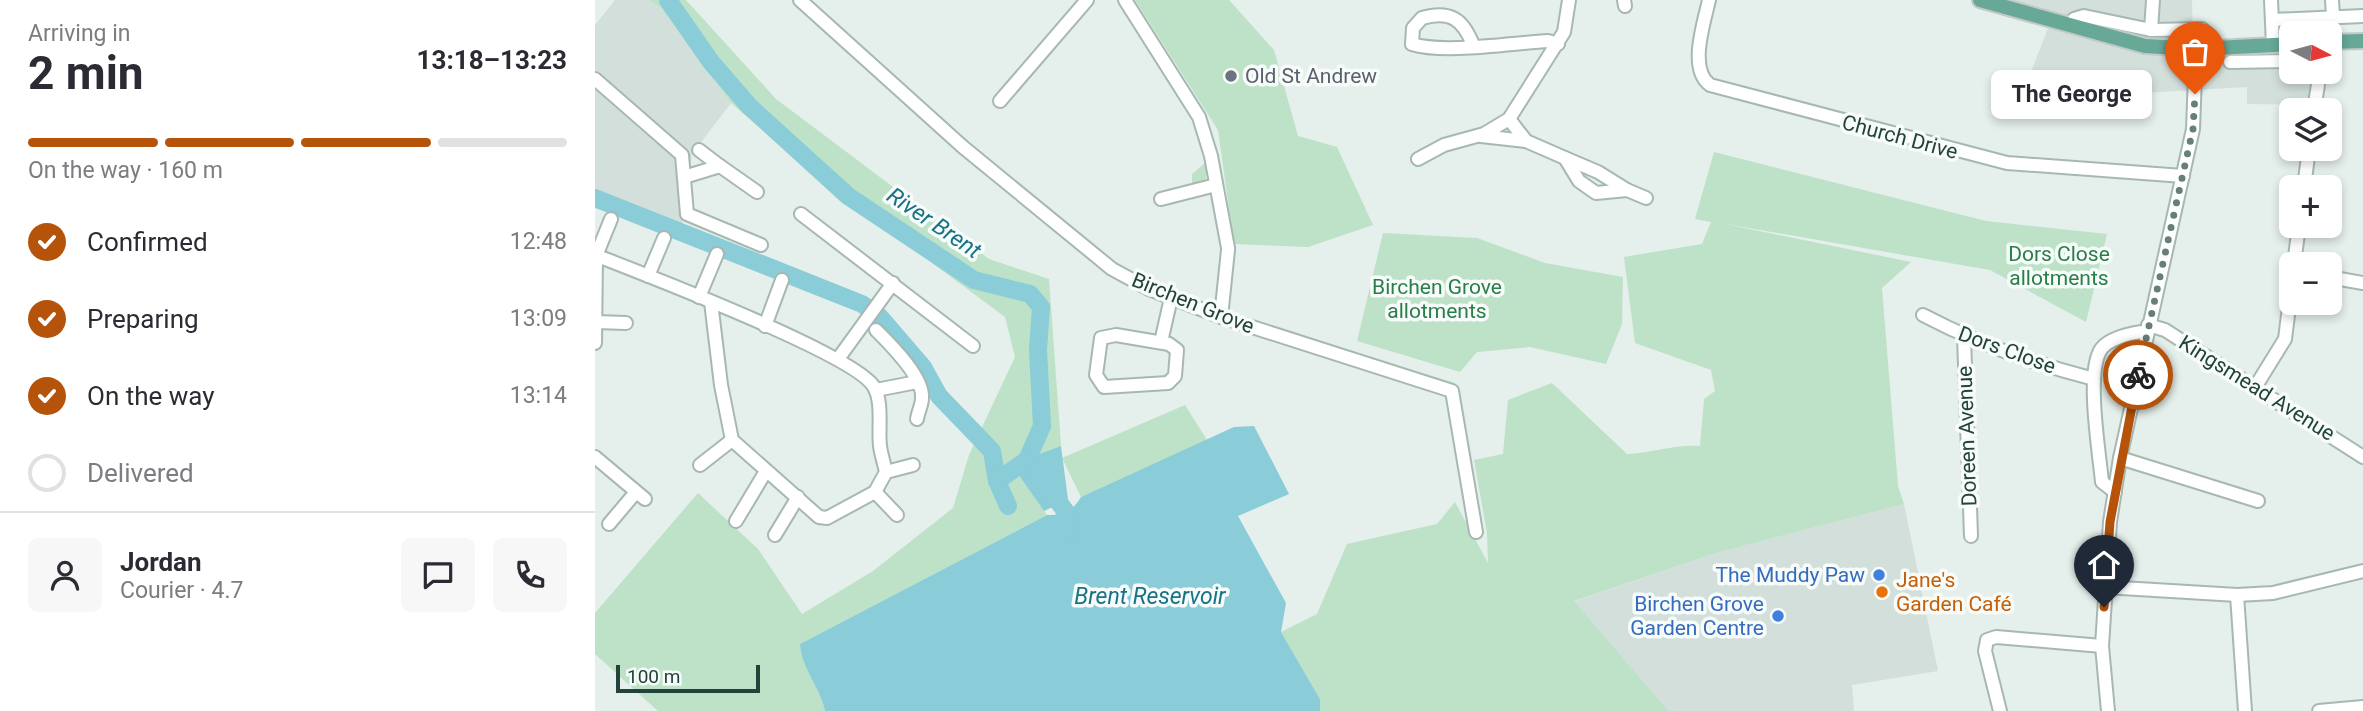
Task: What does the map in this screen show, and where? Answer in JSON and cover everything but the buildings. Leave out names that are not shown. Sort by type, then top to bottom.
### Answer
[{"type":"main road","points":[[1980,0],[1998,2],[2145,46],[2196,49],[2279,45]]},
{"type":"main road","points":[[2342,42],[2363,41]]},
{"type":"street","name":"Birchen Grove","points":[[800,0],[963,147],[1112,269],[1171,298],[1221,317],[1451,391],[1476,532]]},
{"type":"street","points":[[1000,101],[1087,0]]},
{"type":"street","points":[[1125,0],[1199,117],[1228,249],[1221,317]]},
{"type":"street","points":[[1418,159],[1444,145],[1477,136],[1510,119],[1564,32],[1569,0]]},
{"type":"street","name":"Church Drive","points":[[1709,0],[1699,68],[1702,79],[1710,85],[2007,163],[2183,176]]},
{"type":"street","points":[[2151,30],[2153,0]]},
{"type":"street","points":[[2271,0],[2273,45]]},
{"type":"street","points":[[2332,0],[2333,16]]},
{"type":"street","points":[[1473,45],[1462,22],[1453,15],[1436,14],[1422,18],[1413,28],[1412,44],[1424,47],[1473,45],[1548,41],[1557,44]]},
{"type":"street","points":[[2071,26],[2074,19],[2084,16],[2151,30],[2202,29],[2209,35],[2211,47]]},
{"type":"street","points":[[2272,20],[2363,16]]},
{"type":"street","points":[[2108,711],[2102,646],[2115,492],[2147,329],[2195,116],[2196,49]]},
{"type":"street","points":[[2230,62],[2279,61]]},
{"type":"street","points":[[595,79],[682,155],[687,214],[761,245]]},
{"type":"street","points":[[1510,119],[1526,141]]},
{"type":"street","points":[[1477,136],[1526,141],[1598,172],[1626,190],[1646,198]]},
{"type":"street","points":[[699,150],[757,192]]},
{"type":"street","points":[[1565,158],[1579,181],[1596,193],[1626,190]]},
{"type":"street","points":[[684,177],[720,166]]},
{"type":"street","points":[[1161,199],[1216,185]]},
{"type":"street","points":[[801,214],[973,346]]},
{"type":"street","points":[[595,343],[596,255],[611,219]]},
{"type":"street","points":[[648,276],[664,238]]},
{"type":"street","points":[[596,255],[705,299],[765,326],[838,359],[867,377],[876,390],[880,448],[886,472],[875,492],[827,518],[819,517],[732,440],[705,299],[717,254]]},
{"type":"street","points":[[2342,279],[2363,283]]},
{"type":"street","points":[[765,326],[782,280]]},
{"type":"street","points":[[838,359],[871,326],[878,304],[893,283]]},
{"type":"street","points":[[1161,342],[1171,298]]},
{"type":"street","name":"Dors Close","points":[[1923,315],[1964,337],[1992,344],[2043,366],[2094,379]]},
{"type":"street","points":[[2254,389],[2285,339],[2288,315]]},
{"type":"street","points":[[596,322],[626,323]]},
{"type":"street","points":[[871,326],[900,355],[917,382],[922,398],[917,419]]},
{"type":"street","points":[[2115,492],[2102,482],[2094,379],[2099,352],[2104,345],[2147,329]]},
{"type":"street","name":"Kingsmead Avenue","points":[[2147,329],[2165,330],[2254,389],[2344,442],[2363,457]]},
{"type":"street","points":[[1117,335],[1161,342],[1177,350],[1175,376],[1168,383],[1104,387],[1096,375],[1101,338],[1117,335]]},
{"type":"street","name":"Doreen Avenue","points":[[1964,337],[1971,536]]},
{"type":"street","points":[[876,390],[917,382]]},
{"type":"street","points":[[700,465],[732,440]]},
{"type":"street","points":[[595,457],[640,496],[609,524]]},
{"type":"street","points":[[2120,458],[2258,501]]},
{"type":"street","points":[[886,472],[913,465]]},
{"type":"street","points":[[736,521],[766,471]]},
{"type":"street","points":[[875,492],[897,514]]},
{"type":"street","points":[[775,535],[798,498]]},
{"type":"street","points":[[2105,587],[2237,595],[2273,593],[2363,571]]},
{"type":"street","points":[[2237,595],[2245,711]]},
{"type":"street","points":[[2000,711],[1986,651],[1987,640],[1996,637],[2102,646]]},
{"type":"street","points":[[2319,711],[2363,706]]},
{"type":"shaded area","points":[[615,0],[649,0],[661,8],[731,103],[692,154],[681,234],[595,200],[595,25]]},
{"type":"shaded area","points":[[2011,0],[2192,0],[2193,37],[2279,45],[2279,84],[2316,84],[2315,98],[2279,98],[2279,104],[2247,104],[2247,87],[2020,100],[2054,13]]},
{"type":"shaded area","points":[[1904,504],[1938,671],[1852,685],[1854,711],[1624,711],[1555,608],[1716,553]]},
{"type":"green space","points":[[649,0],[686,0],[776,99],[989,259],[1049,279],[1061,446],[1014,463],[1018,474],[1047,515],[800,644],[801,653],[825,711],[658,711],[595,654],[595,613],[698,493],[758,549],[802,614],[873,571],[953,508],[969,455],[1015,357],[1005,317],[820,180],[731,103],[661,8]]},
{"type":"green space","points":[[1135,0],[1229,0],[1274,50],[1298,136],[1337,147],[1373,225],[1308,247],[1234,244],[1218,130]]},
{"type":"green space","name":"Dors Close allotments","points":[[1714,152],[1986,221],[2107,234],[2086,322],[1990,270],[1720,223],[1911,262],[1882,288],[1898,486],[1904,504],[1716,553],[1574,601],[1668,711],[1320,711],[1320,699],[1281,632],[1317,614],[1347,544],[1437,524],[1455,502],[1488,563],[1487,533],[1474,460],[1503,454],[1508,400],[1552,383],[1627,454],[1700,446],[1704,399],[1715,391],[1711,370],[1635,343],[1624,257],[1702,244],[1711,222],[1695,219]]},
{"type":"green space","points":[[1206,162],[1206,179],[1192,185],[1192,174]]},
{"type":"green space","name":"Birchen Grove allotments","points":[[1383,233],[1477,238],[1545,263],[1623,277],[1622,324],[1606,364],[1530,347],[1477,352],[1460,372],[1357,341]]},
{"type":"green space","points":[[1294,334],[1455,383],[1456,385]]},
{"type":"green space","points":[[1185,405],[1207,440],[1081,497],[1062,458]]},
{"type":"water","name":"Brent Reservoir","points":[[1254,426],[1289,494],[1238,516],[1286,603],[1281,632],[1320,699],[1320,711],[825,711],[801,653],[800,644],[1047,515],[1067,511],[1075,506],[1081,497],[1234,427]]},
{"type":"water","points":[[1061,446],[1068,500],[1044,511],[1018,474],[1014,463]]},
{"type":"waterway","name":"River Brent","points":[[668,0],[711,62],[749,106],[848,196],[974,280],[1030,294],[1041,307],[1038,350],[1042,426],[1027,460],[1066,512],[1071,535]]},
{"type":"waterway","points":[[595,198],[862,304],[880,317],[923,367],[939,396],[992,451],[997,481],[1008,506]]},
{"type":"waterway","points":[[997,481],[1027,460]]},
{"type":"way so far","points":[[2138,375],[2193,129],[2195,94]]},
{"type":"place","name":"Old St Andrew","points":[[1231,76]]},
{"type":"place","name":"The George","points":[[2195,94]]},
{"type":"place","name":"The Muddy Paw","points":[[1879,575]]},
{"type":"place","name":"Jane's Garden Café","points":[[1882,592]]},
{"type":"place","name":"Birchen Grove Garden Centre","points":[[1778,616]]},
{"type":"route","points":[[2104,607],[2110,522],[2120,458],[2138,375]]}]
